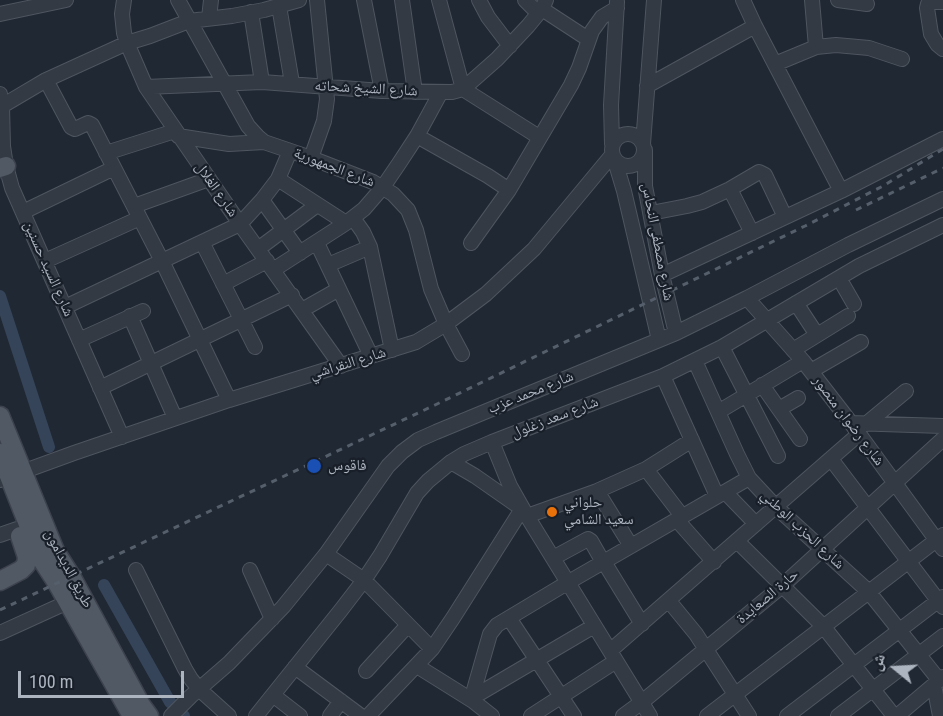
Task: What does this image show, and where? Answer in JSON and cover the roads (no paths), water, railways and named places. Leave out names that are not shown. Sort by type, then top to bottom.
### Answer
[{"type":"main road","name":"طريق الديدامون","points":[[0,416],[8,477],[71,576],[132,716]]},
{"type":"main road","name":"طريق الديدامون","points":[[0,453],[42,560],[68,602],[149,716]]},
{"type":"main road","points":[[0,581],[27,565],[27,557],[8,532],[8,477]]},
{"type":"street","points":[[0,14],[66,0]]},
{"type":"street","name":"شارع الغلال","points":[[124,0],[122,24],[127,43],[146,87],[208,179],[341,366]]},
{"type":"street","name":"شارع الجمهورية","points":[[178,0],[248,126],[258,137],[264,142],[383,187],[401,201],[412,219],[431,289],[462,354]]},
{"type":"street","points":[[209,18],[211,0]]},
{"type":"street","points":[[1,100],[127,43],[189,21],[299,0]]},
{"type":"street","points":[[311,158],[324,121],[327,87],[317,0]]},
{"type":"street","points":[[364,0],[382,91]]},
{"type":"street","points":[[402,0],[415,92]]},
{"type":"street","points":[[439,0],[464,89],[539,137]]},
{"type":"street","points":[[479,0],[488,17],[510,46]]},
{"type":"street","points":[[525,0],[533,8],[542,7],[588,39]]},
{"type":"street","name":"شارع مصطفى النحاس","points":[[654,0],[644,147],[645,186],[676,333]]},
{"type":"street","points":[[743,0],[841,191]]},
{"type":"street","points":[[812,0],[816,47]]},
{"type":"street","points":[[838,0],[867,4]]},
{"type":"street","points":[[943,2],[928,4],[931,34],[943,49]]},
{"type":"street","points":[[471,243],[509,190],[571,85],[596,24],[617,4]]},
{"type":"street","name":"شارع مصطفى النحاس","points":[[617,4],[611,105],[613,153],[659,340]]},
{"type":"street","points":[[262,82],[265,7]]},
{"type":"street","points":[[265,7],[292,83]]},
{"type":"street","points":[[464,89],[510,46],[542,7]]},
{"type":"street","points":[[647,86],[755,26]]},
{"type":"street","points":[[775,64],[816,47],[836,45],[858,46],[902,59]]},
{"type":"street","points":[[46,80],[71,127],[76,128],[88,123],[92,125],[162,261],[229,400]]},
{"type":"street","name":"شارع الشيخ شحاته","points":[[146,87],[262,82],[382,91],[452,92],[464,89]]},
{"type":"street","points":[[223,284],[300,253],[350,221],[364,209],[383,187],[417,136],[441,92]]},
{"type":"street","name":"شارع السيد حسنين","points":[[1,100],[3,167],[122,437]]},
{"type":"street","points":[[625,133],[641,139],[644,147],[640,161],[630,166],[625,166],[613,153],[615,139],[625,133]]},
{"type":"street","points":[[106,153],[177,134],[229,144],[264,142]]},
{"type":"street","points":[[417,136],[509,190]]},
{"type":"street","points":[[662,275],[943,140]]},
{"type":"street","points":[[65,307],[240,224],[278,179],[290,151]]},
{"type":"street","name":"شارع النقراشي","points":[[8,477],[229,400],[416,342],[446,324],[486,294],[534,249],[613,153]]},
{"type":"street","points":[[23,212],[114,168]]},
{"type":"street","points":[[651,213],[694,204],[716,196],[757,173],[763,173],[785,217]]},
{"type":"street","points":[[45,261],[137,212],[208,179]]},
{"type":"street","points":[[278,179],[317,205],[350,221],[363,232],[370,247],[392,350]]},
{"type":"street","points":[[730,189],[752,233]]},
{"type":"street","name":"شارع محمد عزب","points":[[171,716],[229,663],[272,619],[326,554],[388,466],[418,440],[676,333],[943,199]]},
{"type":"street","points":[[262,200],[300,253]]},
{"type":"street","points":[[258,249],[317,205]]},
{"type":"street","name":"شارع سعد زغلول","points":[[256,716],[364,580],[417,493],[451,462],[492,442],[663,376],[695,361],[723,347],[859,266],[943,225]]},
{"type":"street","points":[[202,242],[255,347]]},
{"type":"street","points":[[317,243],[371,356]]},
{"type":"street","points":[[848,245],[859,266]]},
{"type":"street","points":[[328,265],[370,247]]},
{"type":"street","points":[[802,361],[817,335],[851,310],[839,278]]},
{"type":"street","points":[[302,310],[339,289]]},
{"type":"street","points":[[100,388],[292,296]]},
{"type":"street","name":"شارع رضوان منصور","points":[[747,298],[859,427],[895,483],[941,541]]},
{"type":"street","points":[[796,303],[817,335]]},
{"type":"street","points":[[79,340],[136,314],[151,363],[175,418]]},
{"type":"street","points":[[718,412],[802,361],[861,342]]},
{"type":"street","points":[[723,347],[778,456]]},
{"type":"street","name":"شارع الحزب الوطني","points":[[695,361],[749,478],[776,507],[868,591],[939,680]]},
{"type":"street","points":[[663,376],[692,440],[721,494],[756,524]]},
{"type":"street","points":[[762,385],[800,439]]},
{"type":"street","points":[[531,716],[561,697],[613,656],[642,624],[831,459],[859,427],[906,391]]},
{"type":"street","points":[[779,409],[798,398]]},
{"type":"street","points":[[859,427],[943,426]]},
{"type":"street","name":"حارة الصعايدة","points":[[623,716],[782,586],[943,439]]},
{"type":"street","points":[[368,716],[432,650],[524,512],[597,491],[646,469],[692,440]]},
{"type":"street","points":[[492,442],[510,486],[524,512],[650,716]]},
{"type":"street","points":[[787,716],[942,601],[908,561],[831,459]]},
{"type":"street","points":[[451,462],[475,476],[524,512]]},
{"type":"street","points":[[646,469],[714,562]]},
{"type":"street","points":[[473,704],[490,634],[497,626],[749,478]]},
{"type":"street","points":[[597,491],[631,546]]},
{"type":"street","points":[[553,558],[588,539],[591,541],[642,624]]},
{"type":"street","points":[[737,541],[823,626],[896,716],[939,680]]},
{"type":"street","points":[[706,716],[908,561],[941,541]]},
{"type":"street","points":[[326,554],[364,580],[432,650]]},
{"type":"street","points":[[136,570],[195,692],[229,716]]},
{"type":"street","points":[[250,570],[272,619]]},
{"type":"street","points":[[669,601],[688,623],[749,716]]},
{"type":"street","points":[[0,633],[68,602]]},
{"type":"street","points":[[509,618],[574,716]]},
{"type":"street","points":[[366,671],[408,625]]},
{"type":"street","points":[[473,704],[537,660],[594,626]]},
{"type":"street","points":[[838,716],[943,636]]},
{"type":"street","points":[[417,666],[492,716]]},
{"type":"street","points":[[295,667],[361,716]]},
{"type":"street","points":[[939,680],[940,716]]},
{"type":"street","points":[[273,695],[300,716]]},
{"type":"street","points":[[330,716],[341,701]]},
{"type":"waterway","points":[[0,296],[49,447]]},
{"type":"waterway","points":[[104,585],[170,702],[184,716]]},
{"type":"railway","points":[[0,610],[435,405],[805,226],[883,186],[943,149]]},
{"type":"railway","points":[[856,210],[943,168]]},
{"type":"place","name":"فاقوس","points":[[314,466]]},
{"type":"place","name":"حلواني سعيد الشامي","points":[[552,512]]}]
